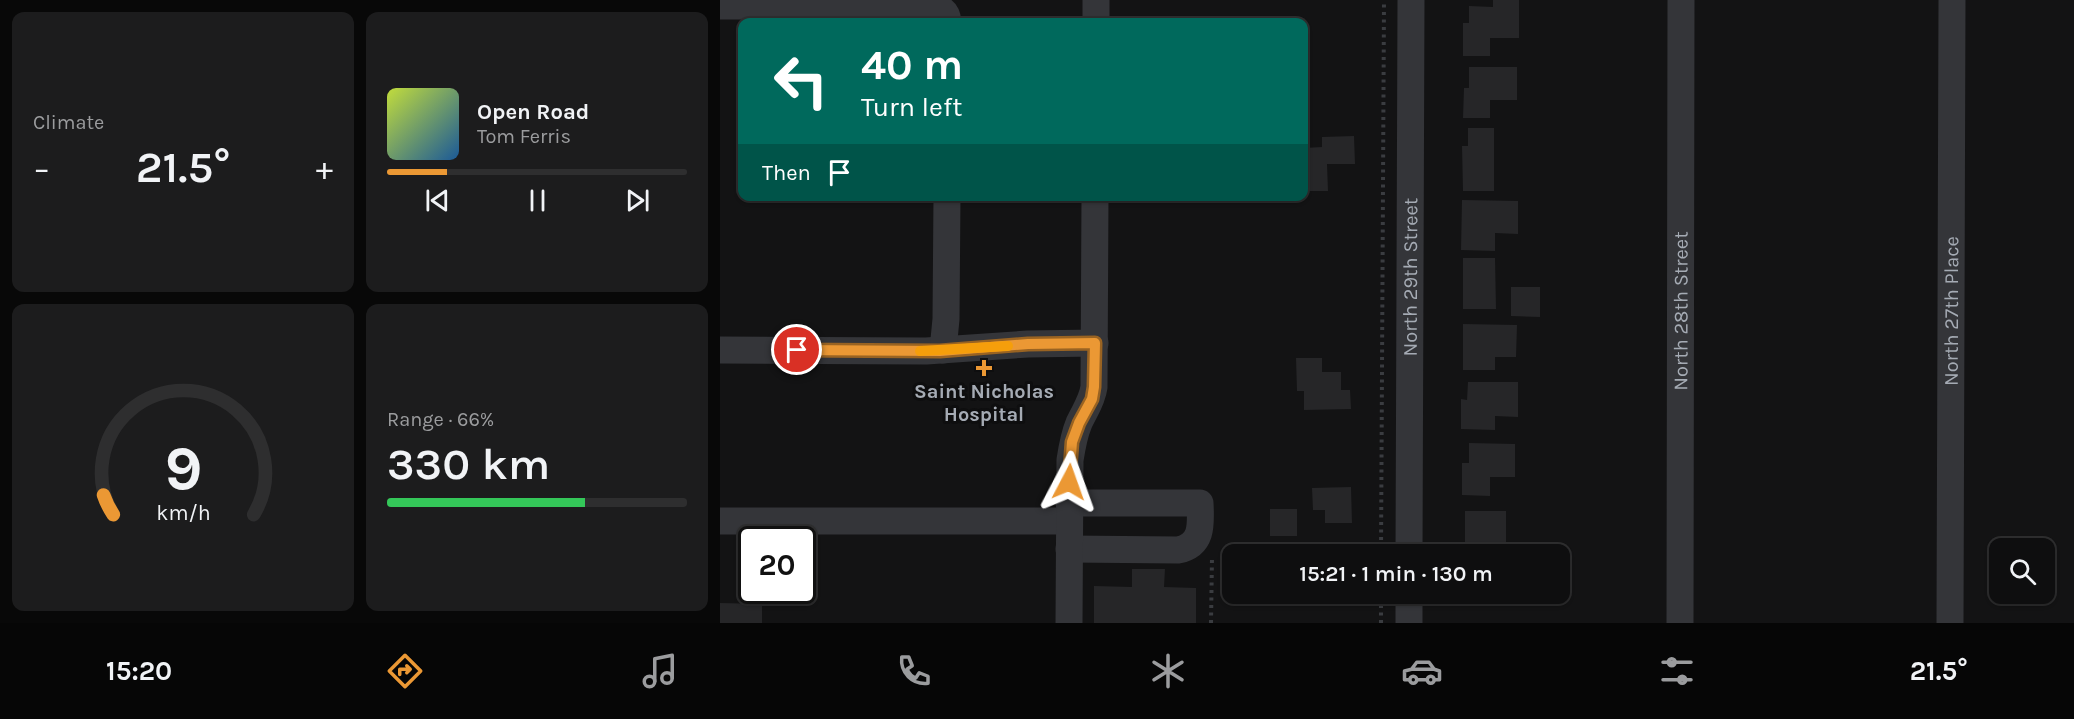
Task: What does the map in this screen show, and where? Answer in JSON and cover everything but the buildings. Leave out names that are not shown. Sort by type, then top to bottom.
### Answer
[{"type":"street","points":[[1096,0],[1096,18]]},
{"type":"street","name":"North 29th Street","points":[[1409,544],[1411,0]]},
{"type":"street","name":"North 28th Street","points":[[1680,623],[1681,0]]},
{"type":"street","name":"North 27th Place","points":[[1950,623],[1952,0]]},
{"type":"street","points":[[720,6],[929,6],[943,10],[948,18]]},
{"type":"street","points":[[943,350],[946,319],[947,201]]},
{"type":"street","points":[[1069,623],[1069,512],[1072,442],[1092,399],[1094,387],[1095,201]]},
{"type":"street","points":[[720,350],[943,350],[1028,344],[1095,343]]},
{"type":"street","points":[[720,521],[1069,512],[1200,503],[1199,535],[1194,543],[1185,549],[1069,549]]},
{"type":"street","points":[[1409,604],[1409,623]]},
{"type":"path","points":[[1381,544],[1384,0]]},
{"type":"path","points":[[1211,623],[1212,554]]},
{"type":"path","points":[[1381,604],[1381,623]]},
{"type":"slow traffic","points":[[920,351],[1008,346]]},
{"type":"place","name":"Saint Nicholas Hospital","points":[[984,368]]},
{"type":"route","points":[[797,350],[940,351],[1028,344],[1095,343],[1092,399],[1072,442],[1069,482]]}]
